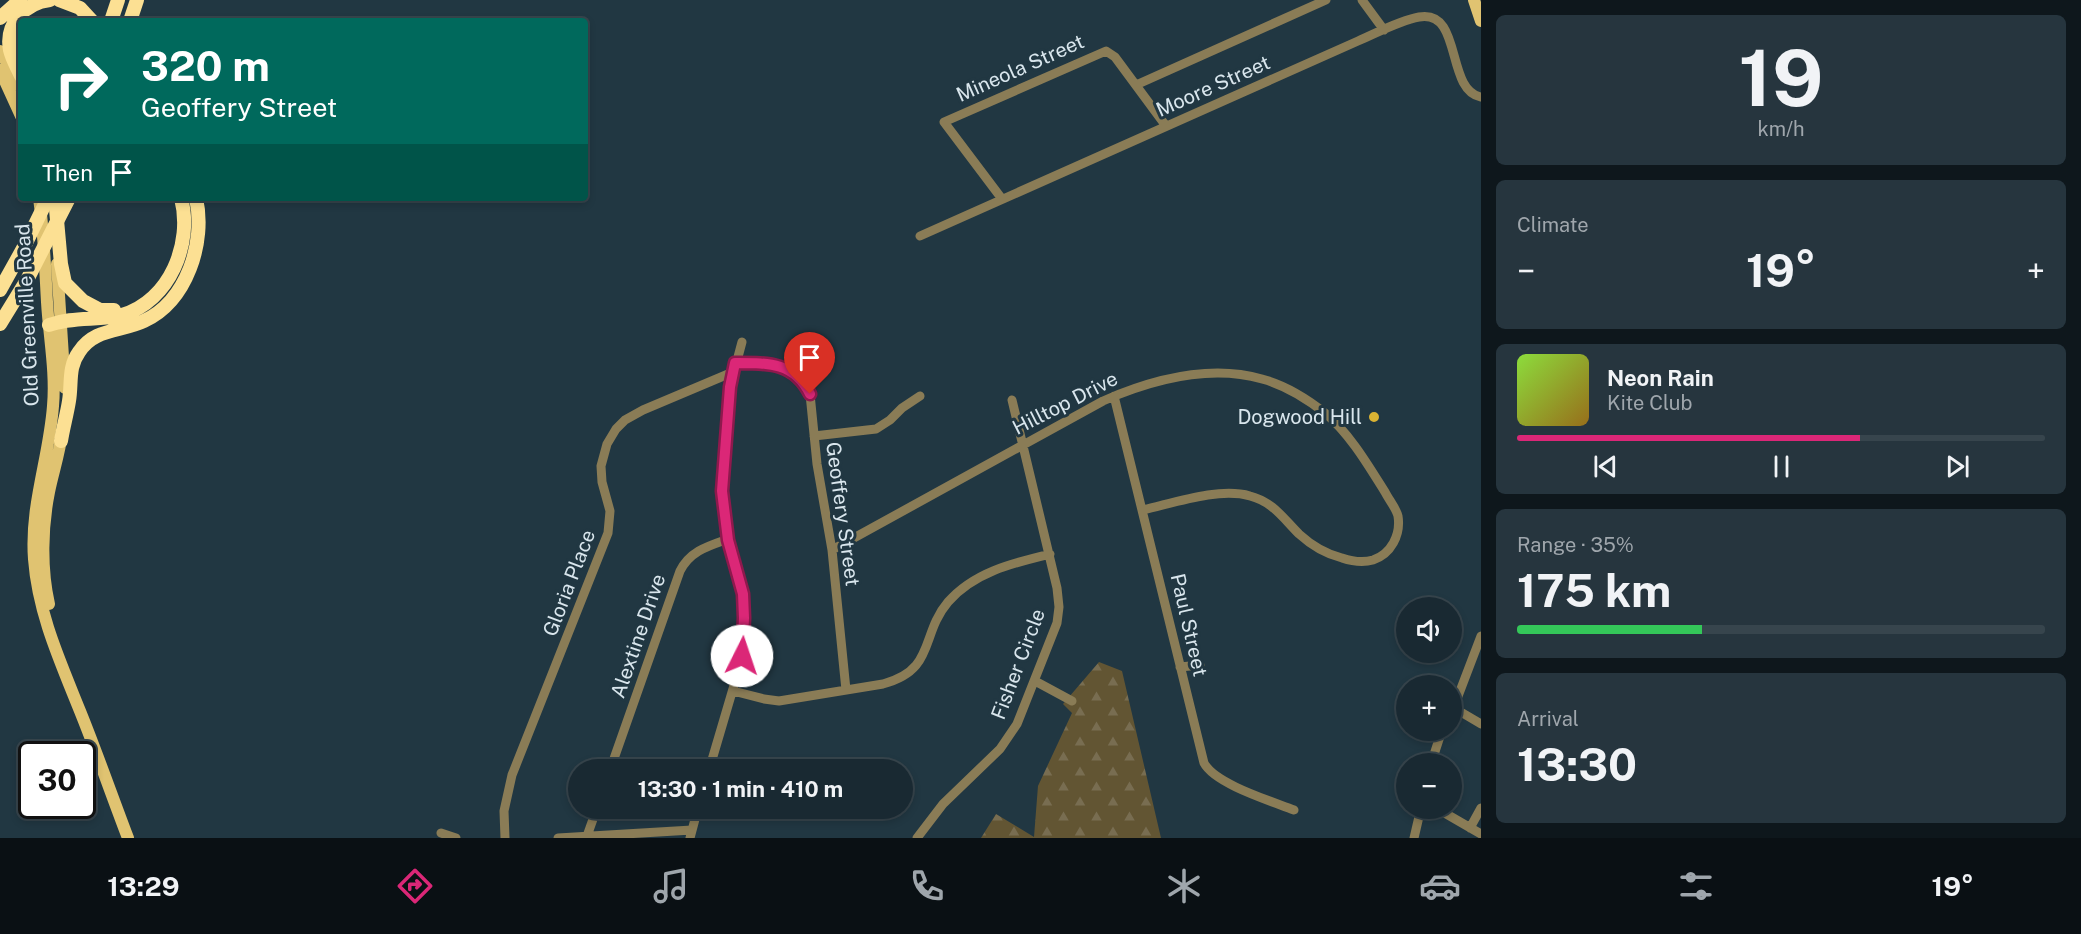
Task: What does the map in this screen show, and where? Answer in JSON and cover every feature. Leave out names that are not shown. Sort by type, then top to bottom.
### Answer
[{"type":"highway","points":[[0,18],[21,6],[50,0]]},
{"type":"highway","points":[[59,0],[80,8],[89,18]]},
{"type":"highway","points":[[112,18],[118,0]]},
{"type":"highway","points":[[131,18],[137,0]]},
{"type":"highway","points":[[139,18],[143,0]]},
{"type":"highway","points":[[0,28],[21,6]]},
{"type":"highway","points":[[18,70],[9,45],[21,6]]},
{"type":"highway","points":[[0,290],[47,201]]},
{"type":"highway","points":[[55,201],[63,276],[70,288],[83,301],[100,310],[122,309],[146,299],[163,285]]},
{"type":"highway","points":[[0,324],[70,201]]},
{"type":"highway","points":[[57,325],[120,315],[148,304],[171,275],[184,240],[185,218],[182,201]]},
{"type":"highway","points":[[61,441],[69,398],[70,370],[74,361],[83,346],[91,339],[114,329],[131,326],[155,315],[172,298],[185,278],[194,256],[198,238],[196,201]]},
{"type":"highway","points":[[57,325],[114,329]]},
{"type":"main road","points":[[1474,0],[1481,21]]},
{"type":"main road","points":[[0,51],[18,82]]},
{"type":"main road","points":[[0,70],[18,109]]},
{"type":"main road","name":"Old Greenville Road","points":[[39,201],[65,397],[61,441],[48,496],[45,575],[52,617],[80,709]]},
{"type":"main road","name":"Old Greenville Road","points":[[55,201],[57,325],[53,405],[47,449],[37,493],[33,537],[34,560],[43,610],[58,659],[80,709],[128,838]]},
{"type":"street","points":[[1167,126],[1136,85],[1326,0]]},
{"type":"street","points":[[1362,0],[1384,30]]},
{"type":"street","name":"Moore Street","points":[[920,236],[1417,17],[1424,16],[1436,20],[1446,30],[1465,87],[1473,95],[1481,97]]},
{"type":"street","name":"Mineola Street","points":[[1002,200],[944,122],[1103,51],[1111,52],[1136,85]]},
{"type":"street","points":[[713,759],[742,656],[744,618],[740,581],[728,540],[722,491],[730,387],[741,342]]},
{"type":"street","name":"Geoffery Street","points":[[734,367],[776,364],[801,380],[812,401],[817,464],[832,550],[846,690]]},
{"type":"street","name":"Gloria Place","points":[[505,838],[504,811],[512,775],[609,530],[610,509],[601,472],[608,441],[625,420],[734,367]]},
{"type":"street","name":"Hilltop Drive","points":[[832,550],[1114,396],[1132,388],[1212,373],[1252,376],[1286,388],[1316,406],[1338,426],[1370,469],[1396,511],[1398,526],[1395,540],[1384,554],[1368,561],[1355,561],[1334,556],[1317,548],[1301,536],[1273,507],[1260,499],[1244,494],[1223,493],[1143,510]]},
{"type":"street","points":[[814,436],[876,429],[920,396]]},
{"type":"street","name":"Paul Street","points":[[1114,396],[1202,757],[1207,768],[1223,781],[1294,810]]},
{"type":"street","name":"Fisher Circle","points":[[917,838],[943,804],[1005,743],[1020,718],[1051,640],[1058,615],[1057,588],[1050,554],[1012,400]]},
{"type":"street","name":"Alextine Drive","points":[[614,759],[680,571],[686,560],[697,551],[728,540]]},
{"type":"street","points":[[733,691],[779,701],[883,684],[905,676],[922,658],[941,611],[964,587],[999,568],[1050,554]]},
{"type":"street","points":[[1462,686],[1481,636]]},
{"type":"street","points":[[1180,667],[1200,665]]},
{"type":"street","points":[[1035,681],[1072,701]]},
{"type":"street","points":[[1462,714],[1481,724]]},
{"type":"street","points":[[1470,828],[1481,808]]},
{"type":"street","points":[[587,836],[593,819]]},
{"type":"street","points":[[558,838],[691,834],[695,819]]},
{"type":"street","points":[[1414,838],[1418,819]]},
{"type":"street","points":[[1455,819],[1481,834]]},
{"type":"street","points":[[441,833],[456,838]]},
{"type":"green space","points":[[1099,662],[1122,671],[1161,838],[981,838],[996,814],[1034,837],[1038,786],[1072,713],[1063,704]]},
{"type":"place","name":"Dogwood Hill","points":[[1374,417]]},
{"type":"route","points":[[742,656],[743,594],[728,540],[722,491],[730,387],[735,363],[776,364],[794,374],[810,394]]}]
